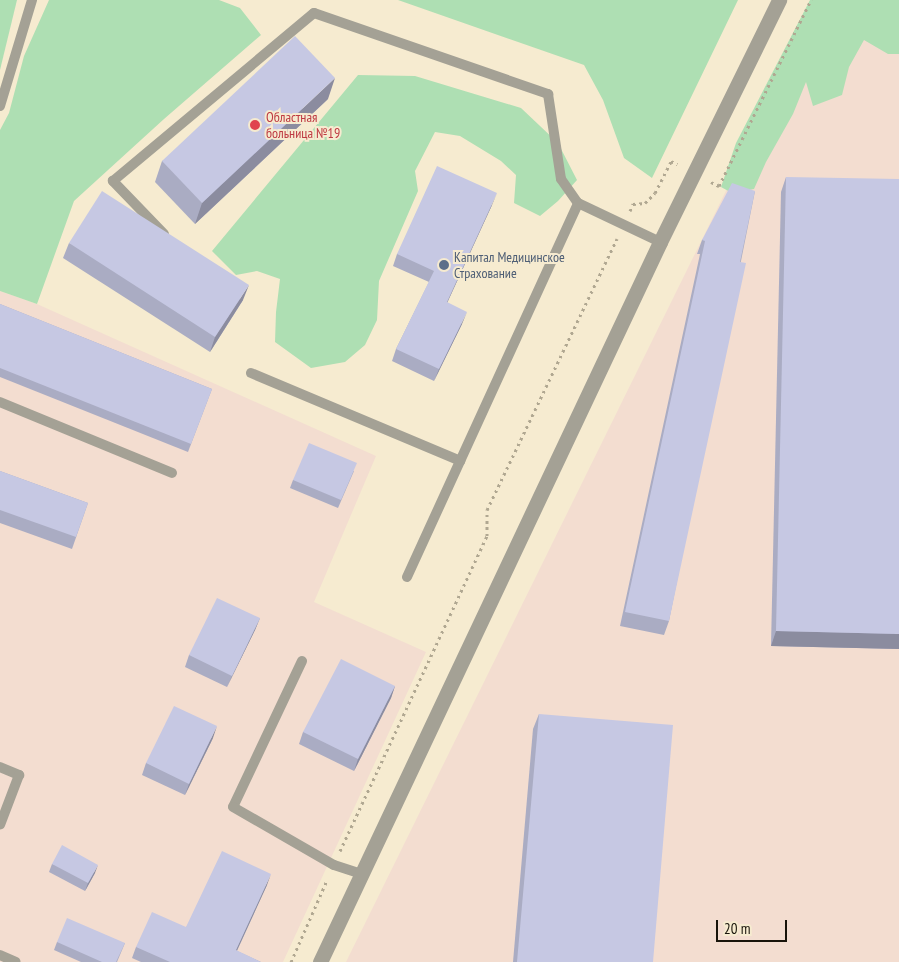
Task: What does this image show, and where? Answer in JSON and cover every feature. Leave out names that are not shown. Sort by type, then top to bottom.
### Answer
[{"type":"street","points":[[320,962],[660,242],[778,0]]},
{"type":"lane","points":[[0,106],[32,0]]},
{"type":"lane","points":[[166,237],[113,181],[314,14],[548,94],[561,180],[578,203],[660,242]]},
{"type":"lane","points":[[407,577],[578,203]]},
{"type":"lane","points":[[252,373],[460,461]]},
{"type":"lane","points":[[0,402],[172,473]]},
{"type":"lane","points":[[302,661],[234,807],[334,865],[362,874]]},
{"type":"lane","points":[[0,767],[19,775],[0,825]]},
{"type":"lane","points":[[0,955],[16,962]]},
{"type":"shaded area","points":[[820,0],[899,0],[899,962],[346,962]]},
{"type":"shaded area","points":[[0,291],[37,304],[376,456],[314,602],[426,652],[283,962],[0,962]]},
{"type":"green space","points":[[0,0],[17,0],[0,70]]},
{"type":"green space","points":[[49,0],[219,0],[240,8],[261,35],[164,119],[74,201],[37,304],[0,291],[0,130],[9,113],[24,56]]},
{"type":"green space","points":[[398,0],[738,0],[652,178],[624,158],[603,100],[584,65]]},
{"type":"green space","points":[[810,0],[899,0],[899,54],[888,54],[864,40],[849,67],[842,95],[813,106],[806,82],[793,114],[766,162],[754,189],[732,193],[721,187],[736,143]]},
{"type":"green space","points":[[358,75],[415,76],[521,108],[558,143],[577,180],[558,201],[540,216],[514,203],[516,175],[501,161],[460,136],[435,132],[415,171],[418,191],[379,281],[377,320],[365,345],[345,362],[311,368],[275,342],[280,279],[257,271],[236,275],[212,251]]},
{"type":"building","points":[[295,36],[335,78],[202,203],[162,161]]},
{"type":"building","points":[[437,166],[497,193],[447,302],[467,312],[439,369],[396,349],[434,271],[397,254]]},
{"type":"building","points":[[786,177],[899,179],[899,634],[776,631]]},
{"type":"building","points":[[732,183],[755,191],[740,262],[746,263],[669,621],[625,612],[705,241],[702,240]]},
{"type":"building","points":[[102,191],[249,285],[215,337],[69,243]]},
{"type":"building","points":[[0,304],[212,389],[191,444],[0,368]]},
{"type":"building","points":[[309,443],[357,463],[341,500],[293,480]]},
{"type":"building","points":[[0,471],[88,503],[76,537],[0,510]]},
{"type":"building","points":[[217,598],[260,618],[232,676],[189,655]]},
{"type":"building","points":[[341,659],[395,686],[358,759],[303,732]]},
{"type":"building","points":[[174,706],[217,726],[189,784],[146,763]]},
{"type":"building","points":[[539,714],[673,725],[653,962],[517,962]]},
{"type":"building","points":[[62,845],[98,865],[88,883],[52,864]]},
{"type":"building","points":[[222,851],[271,874],[236,950],[261,962],[170,962],[136,947],[152,912],[186,927]]},
{"type":"building","points":[[67,918],[125,943],[116,962],[102,962],[57,942]]},
{"type":"place","name":"Областная больница №19","points":[[255,125]]},
{"type":"place","name":"Капитал Медицинское Страхование","points":[[444,265]]}]
